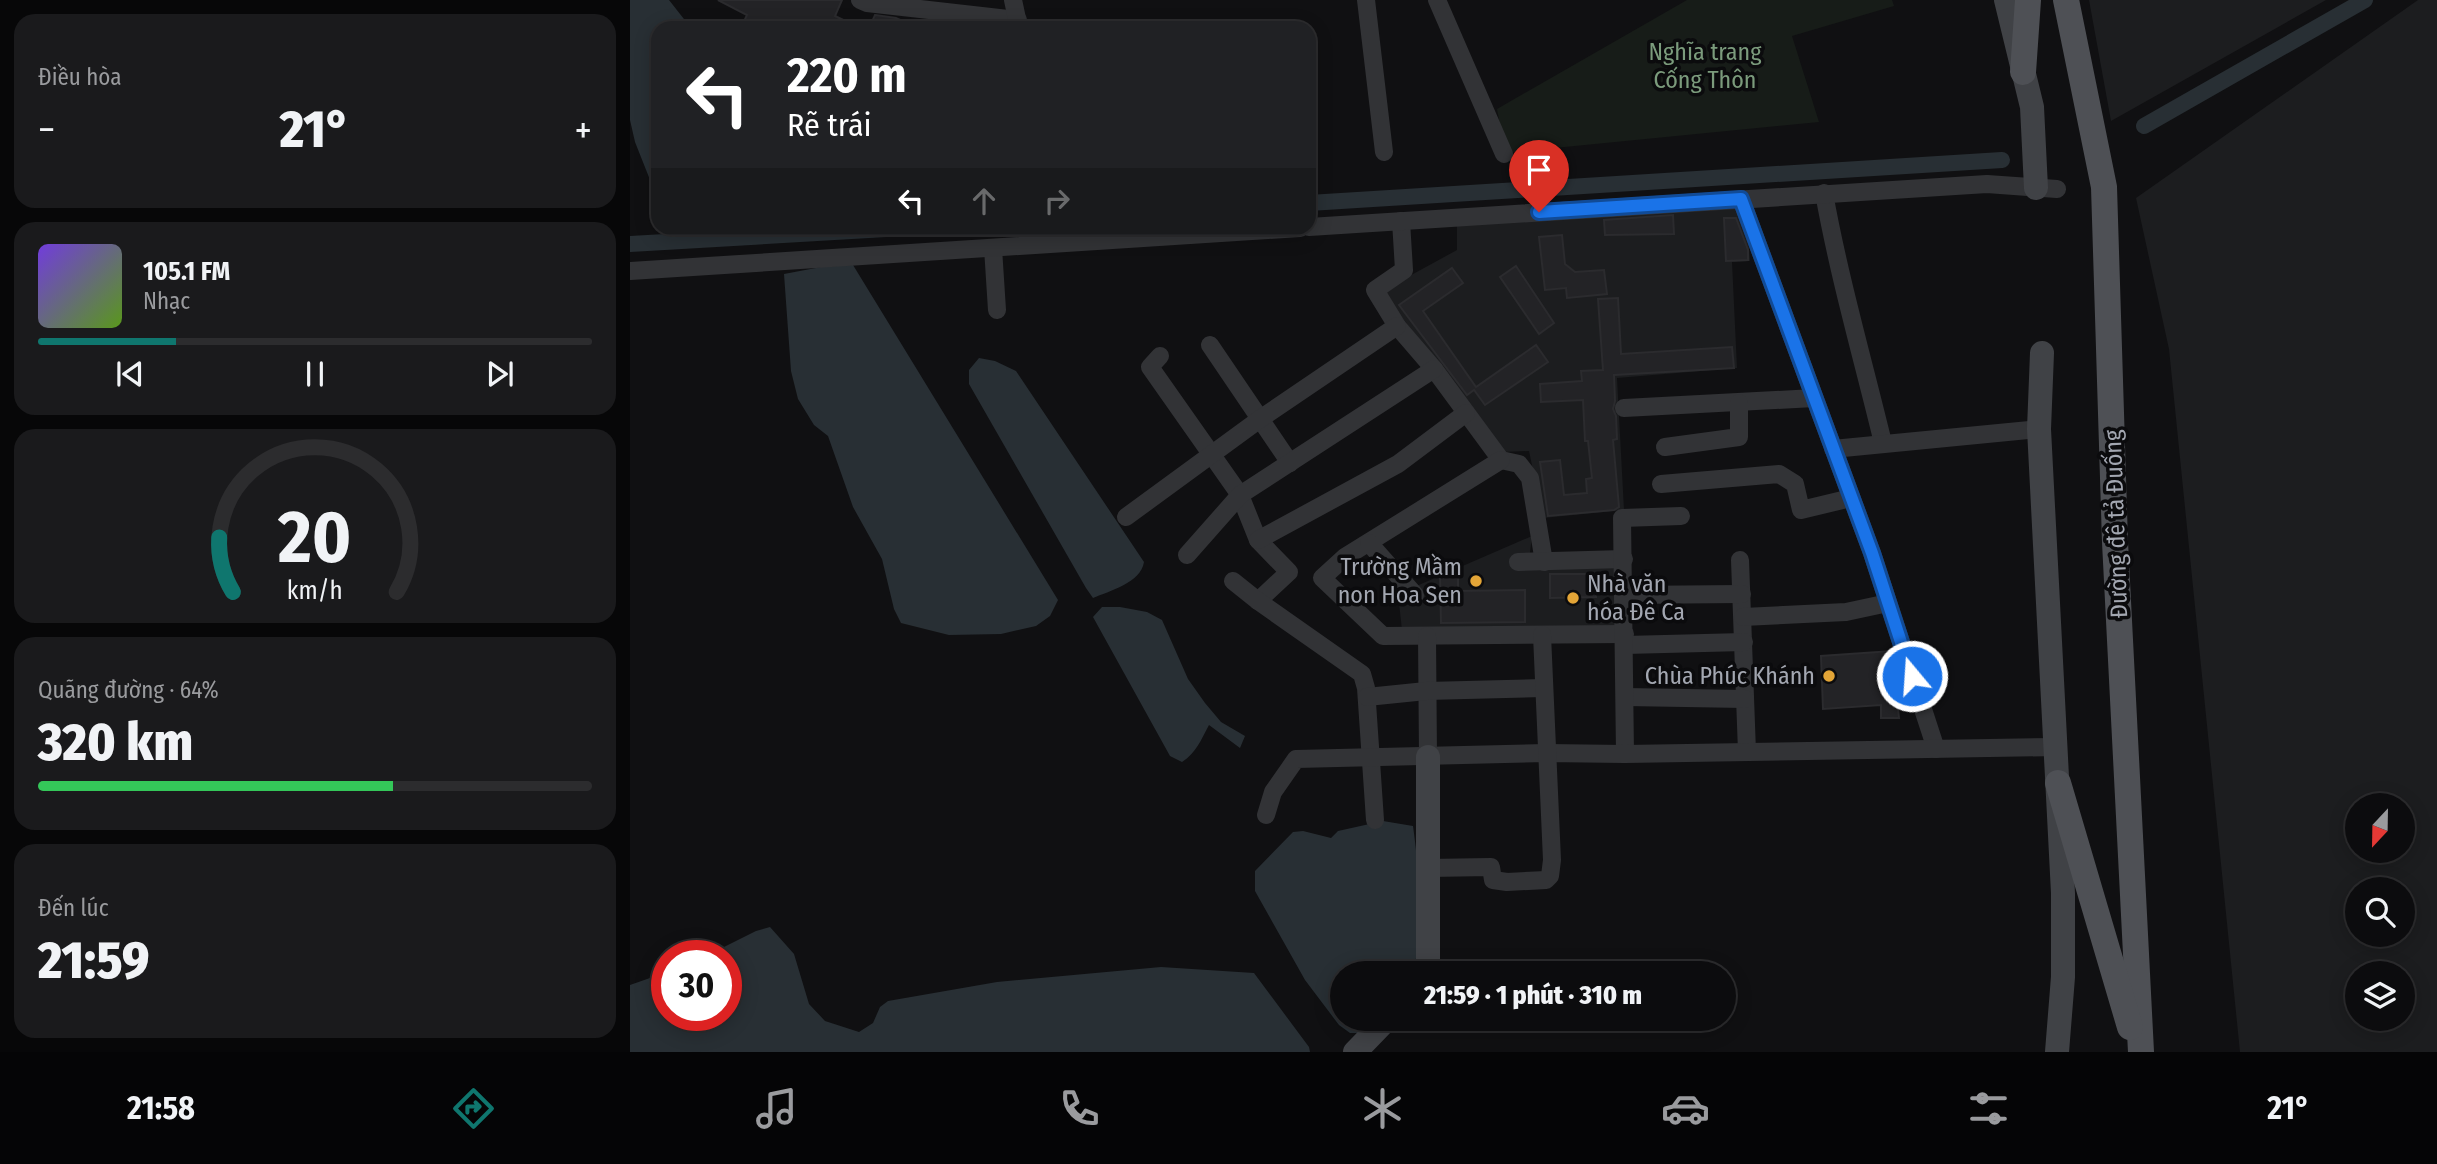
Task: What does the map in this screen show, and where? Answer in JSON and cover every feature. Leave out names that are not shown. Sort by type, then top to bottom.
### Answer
[{"type":"main road","points":[[2023,72],[2028,0]]},
{"type":"main road","name":"Đường đê tả Đuống","points":[[2066,0],[2104,187],[2115,542],[2139,1052]]},
{"type":"main road","points":[[2058,783],[2139,1052]]},
{"type":"street","points":[[860,0],[998,21]]},
{"type":"street","points":[[1013,0],[1018,21]]},
{"type":"street","points":[[1366,0],[1384,152]]},
{"type":"street","points":[[1437,0],[1504,154]]},
{"type":"street","points":[[1316,227],[1987,184],[2046,189],[2030,96],[2006,0]]},
{"type":"street","points":[[1824,193],[1837,264],[1850,306],[1883,443]]},
{"type":"street","points":[[1741,199],[1851,498],[1936,749]]},
{"type":"street","points":[[1401,221],[1404,270],[1375,290],[1397,326],[1434,369],[1501,460],[1518,464],[1530,478],[1544,562]]},
{"type":"street","points":[[630,271],[1193,235]]},
{"type":"street","points":[[993,248],[997,310]]},
{"type":"street","points":[[1126,517],[1260,419],[1397,326]]},
{"type":"street","points":[[1210,345],[1290,463]]},
{"type":"street","points":[[2042,353],[2039,429],[2058,783],[2063,939],[2057,1052]]},
{"type":"street","points":[[1160,356],[1150,367],[1240,495],[1258,540],[1289,572],[1258,601]]},
{"type":"street","points":[[1187,555],[1240,495],[1434,369]]},
{"type":"street","points":[[1625,408],[1814,398]]},
{"type":"street","points":[[1665,447],[1739,438],[1739,403]]},
{"type":"street","points":[[1258,540],[1398,464],[1466,413]]},
{"type":"street","points":[[1833,449],[2039,429]]},
{"type":"street","points":[[1501,460],[1345,557],[1322,578],[1383,636],[1542,635],[1744,642]]},
{"type":"street","points":[[1661,484],[1779,474],[1795,484],[1801,510],[1851,498]]},
{"type":"street","points":[[1625,754],[1622,518],[1681,516]]},
{"type":"street","points":[[1369,543],[1415,595]]},
{"type":"street","points":[[1518,562],[1623,559]]},
{"type":"street","points":[[1740,560],[1747,752]]},
{"type":"street","points":[[1233,581],[1362,674],[1367,696],[1375,820]]},
{"type":"street","points":[[1624,595],[1742,594]]},
{"type":"street","points":[[1743,617],[1846,612],[1888,603]]},
{"type":"street","points":[[1428,868],[1491,867],[1493,880],[1507,882],[1546,880],[1550,876],[1552,860],[1542,635]]},
{"type":"street","points":[[1427,636],[1428,961]]},
{"type":"street","points":[[1367,696],[1426,691],[1543,688]]},
{"type":"street","points":[[1625,697],[1745,699]]},
{"type":"street","points":[[1266,815],[1273,792],[1296,759],[2055,747]]},
{"type":"street","points":[[1355,1052],[1375,1031]]},
{"type":"shaded area","points":[[630,0],[669,0],[686,21],[651,21],[651,182],[635,142],[630,120]]},
{"type":"shaded area","points":[[2089,0],[2326,0],[2111,121]]},
{"type":"shaded area","points":[[2418,0],[2437,0],[2437,1052],[2240,1052],[2169,349],[2136,198]]},
{"type":"shaded area","points":[[1746,206],[1750,261],[1732,262],[1737,368],[1617,378],[1624,510],[1543,518],[1529,451],[1502,452],[1382,291],[1457,250],[1457,218]]},
{"type":"shaded area","points":[[853,265],[1058,600],[1050,616],[1036,626],[1001,634],[949,635],[901,623],[894,609],[882,559],[853,507],[828,436],[814,425],[798,399],[791,371],[784,274],[821,267]]},
{"type":"shaded area","points":[[979,358],[995,361],[1016,371],[1144,562],[1142,569],[1131,581],[1093,598],[1086,588],[969,384],[969,370]]},
{"type":"shaded area","name":"Trường Mầm non Hoa Sen","points":[[1532,536],[1528,568],[1618,567],[1619,626],[1402,630],[1398,594]]},
{"type":"shaded area","points":[[1102,607],[1147,612],[1162,620],[1188,679],[1205,703],[1221,722],[1245,736],[1240,748],[1209,725],[1191,755],[1182,762],[1170,756],[1093,617]]},
{"type":"shaded area","points":[[1383,821],[1413,826],[1421,915],[1419,949],[1415,961],[1330,961],[1330,1013],[1305,980],[1255,891],[1255,871],[1293,832],[1303,831],[1331,838],[1338,831]]},
{"type":"shaded area","points":[[770,927],[794,954],[809,1004],[825,1021],[859,1032],[873,1023],[880,1007],[888,1001],[997,982],[1161,967],[1254,973],[1310,1052],[630,1052],[630,985],[651,978],[651,1031],[742,1031],[742,940],[738,940]]},
{"type":"green space","name":"Nghĩa trang Cống Thôn","points":[[1687,0],[1892,0],[1894,6],[1792,36],[1819,122],[1505,153],[1497,109]]},
{"type":"building","points":[[718,0],[842,0],[835,16],[845,21],[744,21],[747,15]]},
{"type":"building","points":[[875,15],[903,21],[872,21]]},
{"type":"building","points":[[1673,215],[1674,234],[1605,235],[1604,220]]},
{"type":"building","points":[[1724,218],[1736,218],[1748,250],[1748,260],[1726,261]]},
{"type":"building","points":[[1562,235],[1565,264],[1575,272],[1604,270],[1607,294],[1567,298],[1566,288],[1545,290],[1539,237]]},
{"type":"building","points":[[1516,266],[1554,323],[1539,334],[1500,277]]},
{"type":"building","points":[[1452,268],[1463,283],[1423,311],[1476,387],[1536,345],[1548,362],[1485,405],[1474,390],[1467,395],[1399,305]]},
{"type":"building","points":[[1618,298],[1621,354],[1732,347],[1734,368],[1614,375],[1613,409],[1617,439],[1613,440],[1619,507],[1614,510],[1548,516],[1540,462],[1560,460],[1564,495],[1587,493],[1586,479],[1592,478],[1588,441],[1585,441],[1583,400],[1541,402],[1540,384],[1582,381],[1581,371],[1603,370],[1598,299]]},
{"type":"building","points":[[1440,574],[1458,574],[1458,591],[1525,590],[1525,622],[1441,623]]},
{"type":"building","points":[[1550,574],[1595,574],[1596,597],[1550,598]]},
{"type":"building","points":[[1892,651],[1899,718],[1881,718],[1881,705],[1823,709],[1821,656]]},
{"type":"waterway","points":[[2144,126],[2365,0]]},
{"type":"waterway","points":[[1316,203],[2002,160]]},
{"type":"waterway","points":[[630,244],[784,235]]},
{"type":"place","name":"Trường Mầm non Hoa Sen","points":[[1476,581]]},
{"type":"place","name":"Nhà văn hóa Đê Ca","points":[[1573,598]]},
{"type":"place","name":"Chùa Phúc Khánh","points":[[1829,676]]},
{"type":"route","points":[[1539,212],[1741,199],[1872,553],[1912,676]]}]
